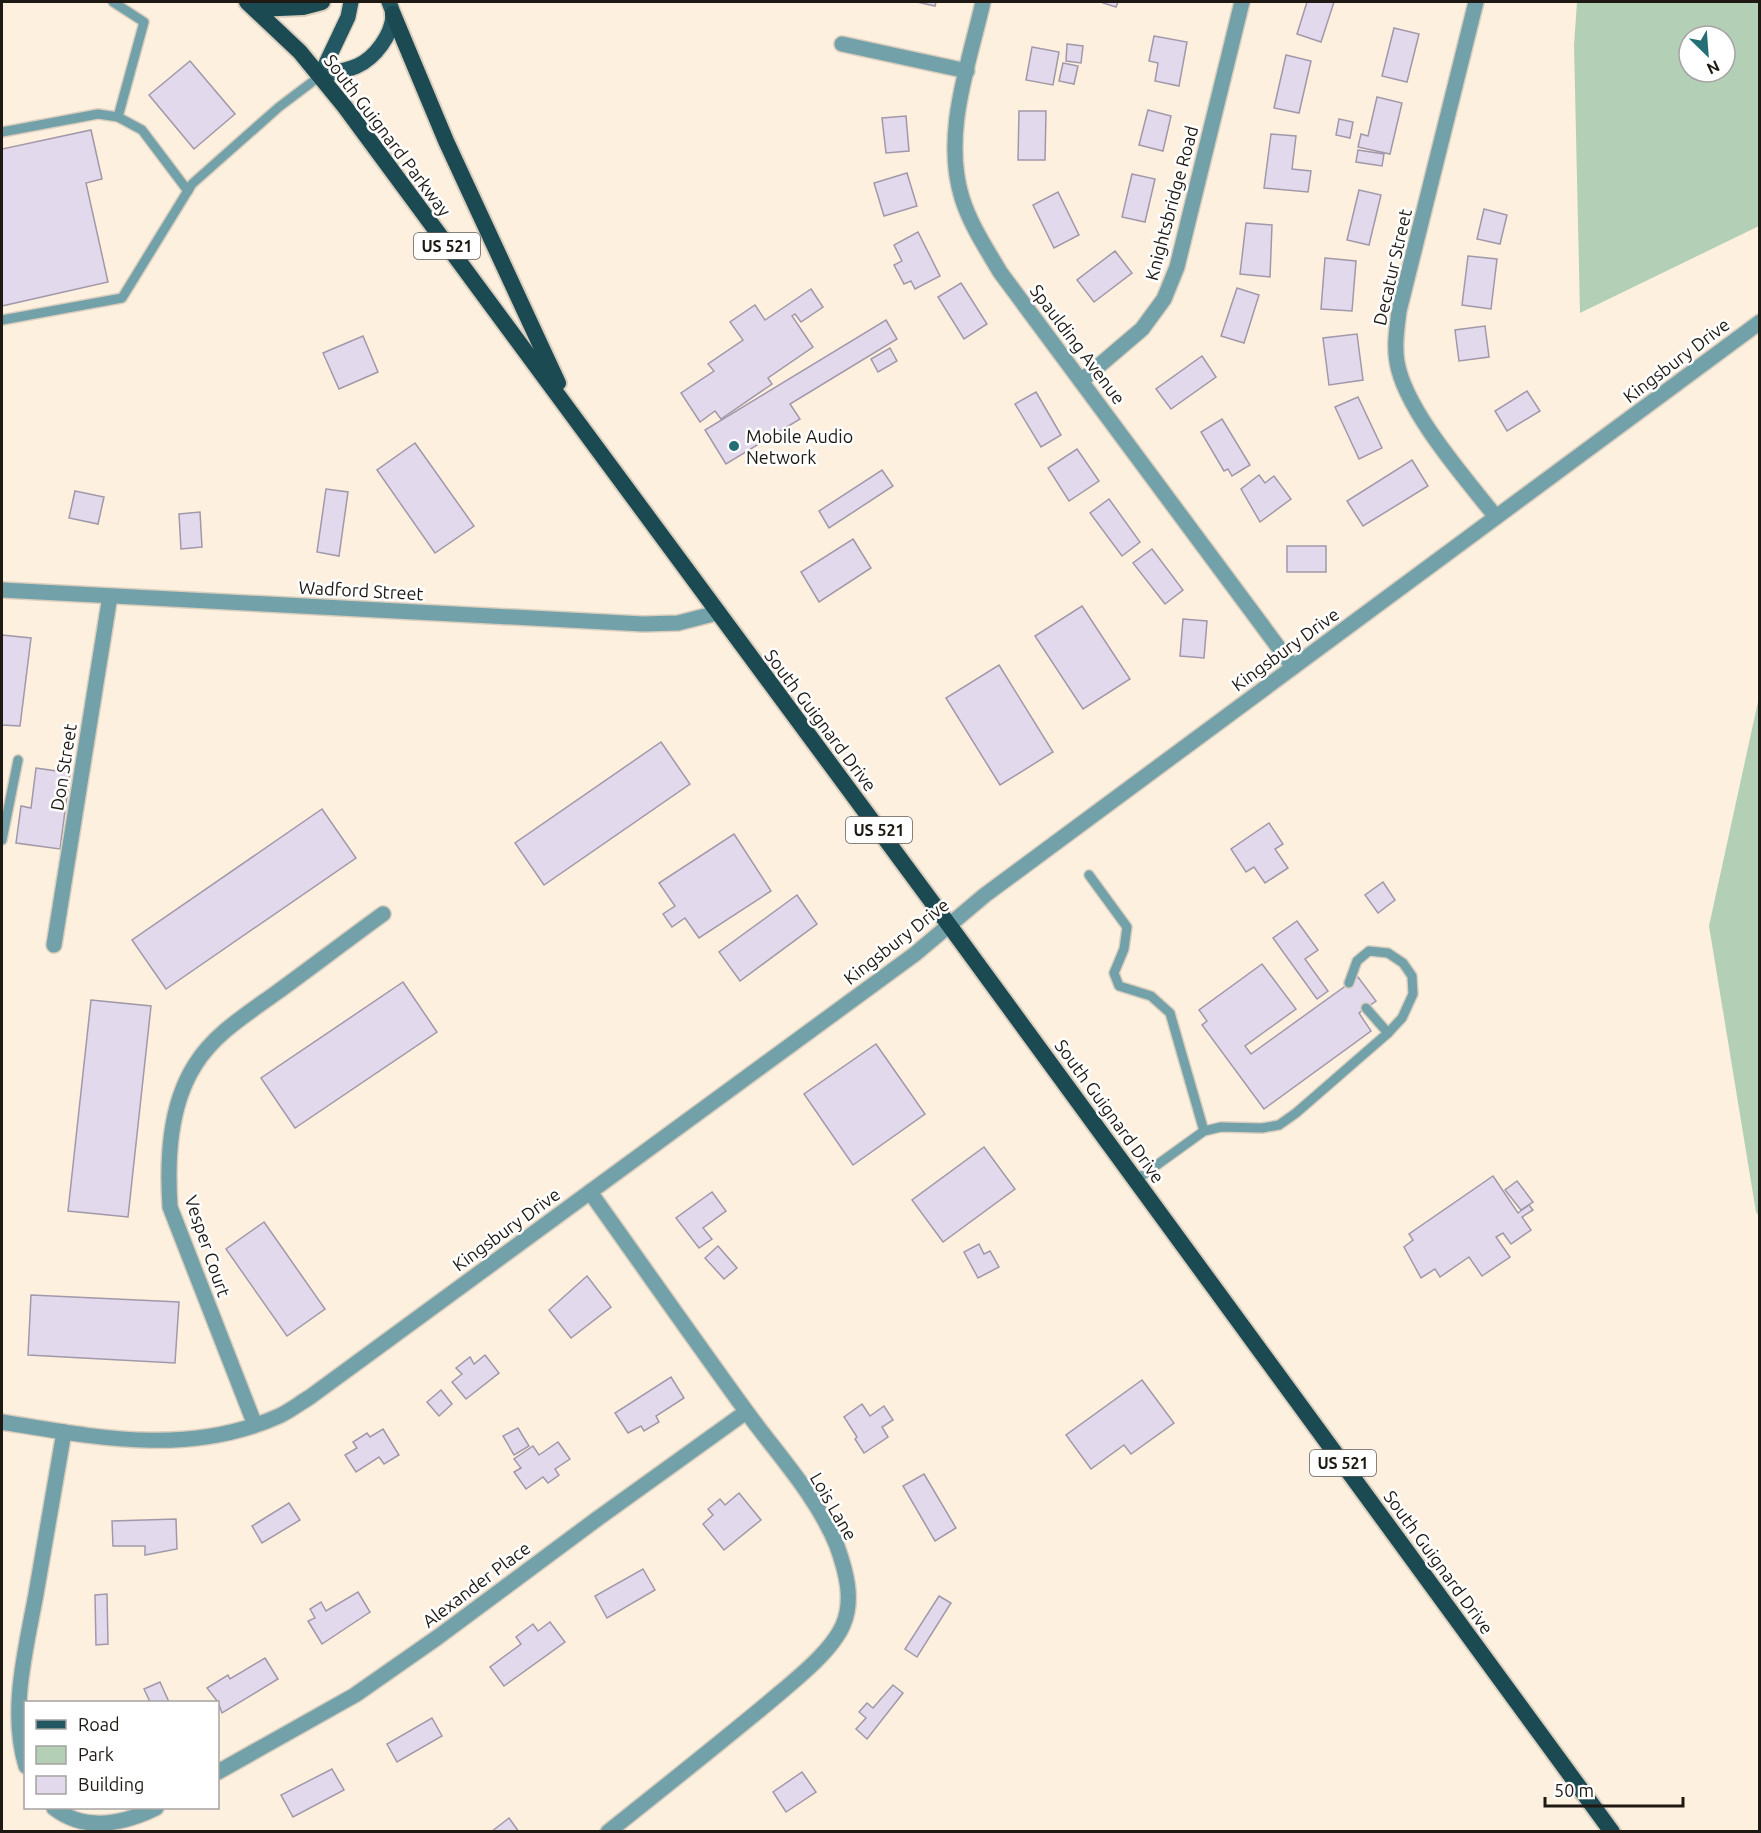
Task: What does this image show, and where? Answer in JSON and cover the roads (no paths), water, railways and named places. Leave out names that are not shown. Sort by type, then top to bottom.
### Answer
[{"type":"highway","points":[[251,5],[303,7],[322,2]]},
{"type":"highway","name":"South Guignard Parkway","points":[[251,5],[300,52],[320,76],[573,416]]},
{"type":"highway","points":[[391,8],[446,141],[573,416]]},
{"type":"highway","name":"South Guignard Drive","points":[[573,416],[949,925],[1612,1832]]},
{"type":"main road","points":[[320,76],[348,17],[351,2]]},
{"type":"main road","points":[[320,76],[356,67],[369,59],[380,47],[387,34],[391,8]]},
{"type":"street","name":"Spaulding Avenue","points":[[983,2],[958,108],[956,140],[956,160],[962,197],[977,233],[1000,272],[1293,667]]},
{"type":"street","name":"Knightsbridge Road","points":[[1081,381],[1142,329],[1164,299],[1177,267],[1242,2]]},
{"type":"street","name":"Decatur Street","points":[[1476,2],[1399,311],[1395,350],[1400,375],[1422,417],[1445,452],[1496,517]]},
{"type":"street","points":[[842,44],[967,71]]},
{"type":"street","name":"Kingsbury Drive","points":[[2,1422],[114,1439],[189,1440],[223,1435],[255,1425],[280,1415],[310,1397],[915,954],[985,895],[1760,322]]},
{"type":"street","name":"Wadford Street","points":[[2,590],[643,624],[678,623],[717,613]]},
{"type":"street","name":"Don Street","points":[[54,945],[110,596]]},
{"type":"street","name":"Vesper Court","points":[[255,1425],[170,1207],[168,1181],[171,1140],[180,1096],[195,1065],[217,1037],[383,914]]},
{"type":"street","name":"Lois Lane","points":[[591,1192],[746,1412],[802,1486],[836,1544],[845,1571],[849,1594],[848,1613],[842,1628],[828,1647],[796,1680],[608,1832]]},
{"type":"street","name":"Alexander Place","points":[[219,1771],[354,1695],[438,1637],[597,1518],[746,1412]]},
{"type":"street","points":[[24,1760],[18,1718],[24,1664],[64,1432]]},
{"type":"street","points":[[56,1809],[85,1822],[101,1824],[131,1818],[154,1809]]},
{"type":"lane","points":[[113,2],[144,22],[118,117]]},
{"type":"lane","points":[[2,320],[122,298],[192,183],[279,107],[320,76]]},
{"type":"lane","points":[[2,132],[98,114],[118,117],[142,130],[188,191]]},
{"type":"lane","points":[[2,840],[18,759]]},
{"type":"lane","points":[[1089,875],[1127,927],[1124,949],[1114,973],[1119,986],[1151,996],[1170,1013],[1204,1131]]},
{"type":"lane","points":[[1136,1180],[1204,1131],[1221,1127],[1262,1128],[1279,1125],[1388,1033],[1402,1018],[1413,994],[1412,976],[1403,963],[1388,953],[1369,951],[1357,961],[1349,983]]},
{"type":"lane","points":[[1366,1008],[1388,1033]]},
{"type":"place","name":"Mobile Audio Network","points":[[734,446]]}]
